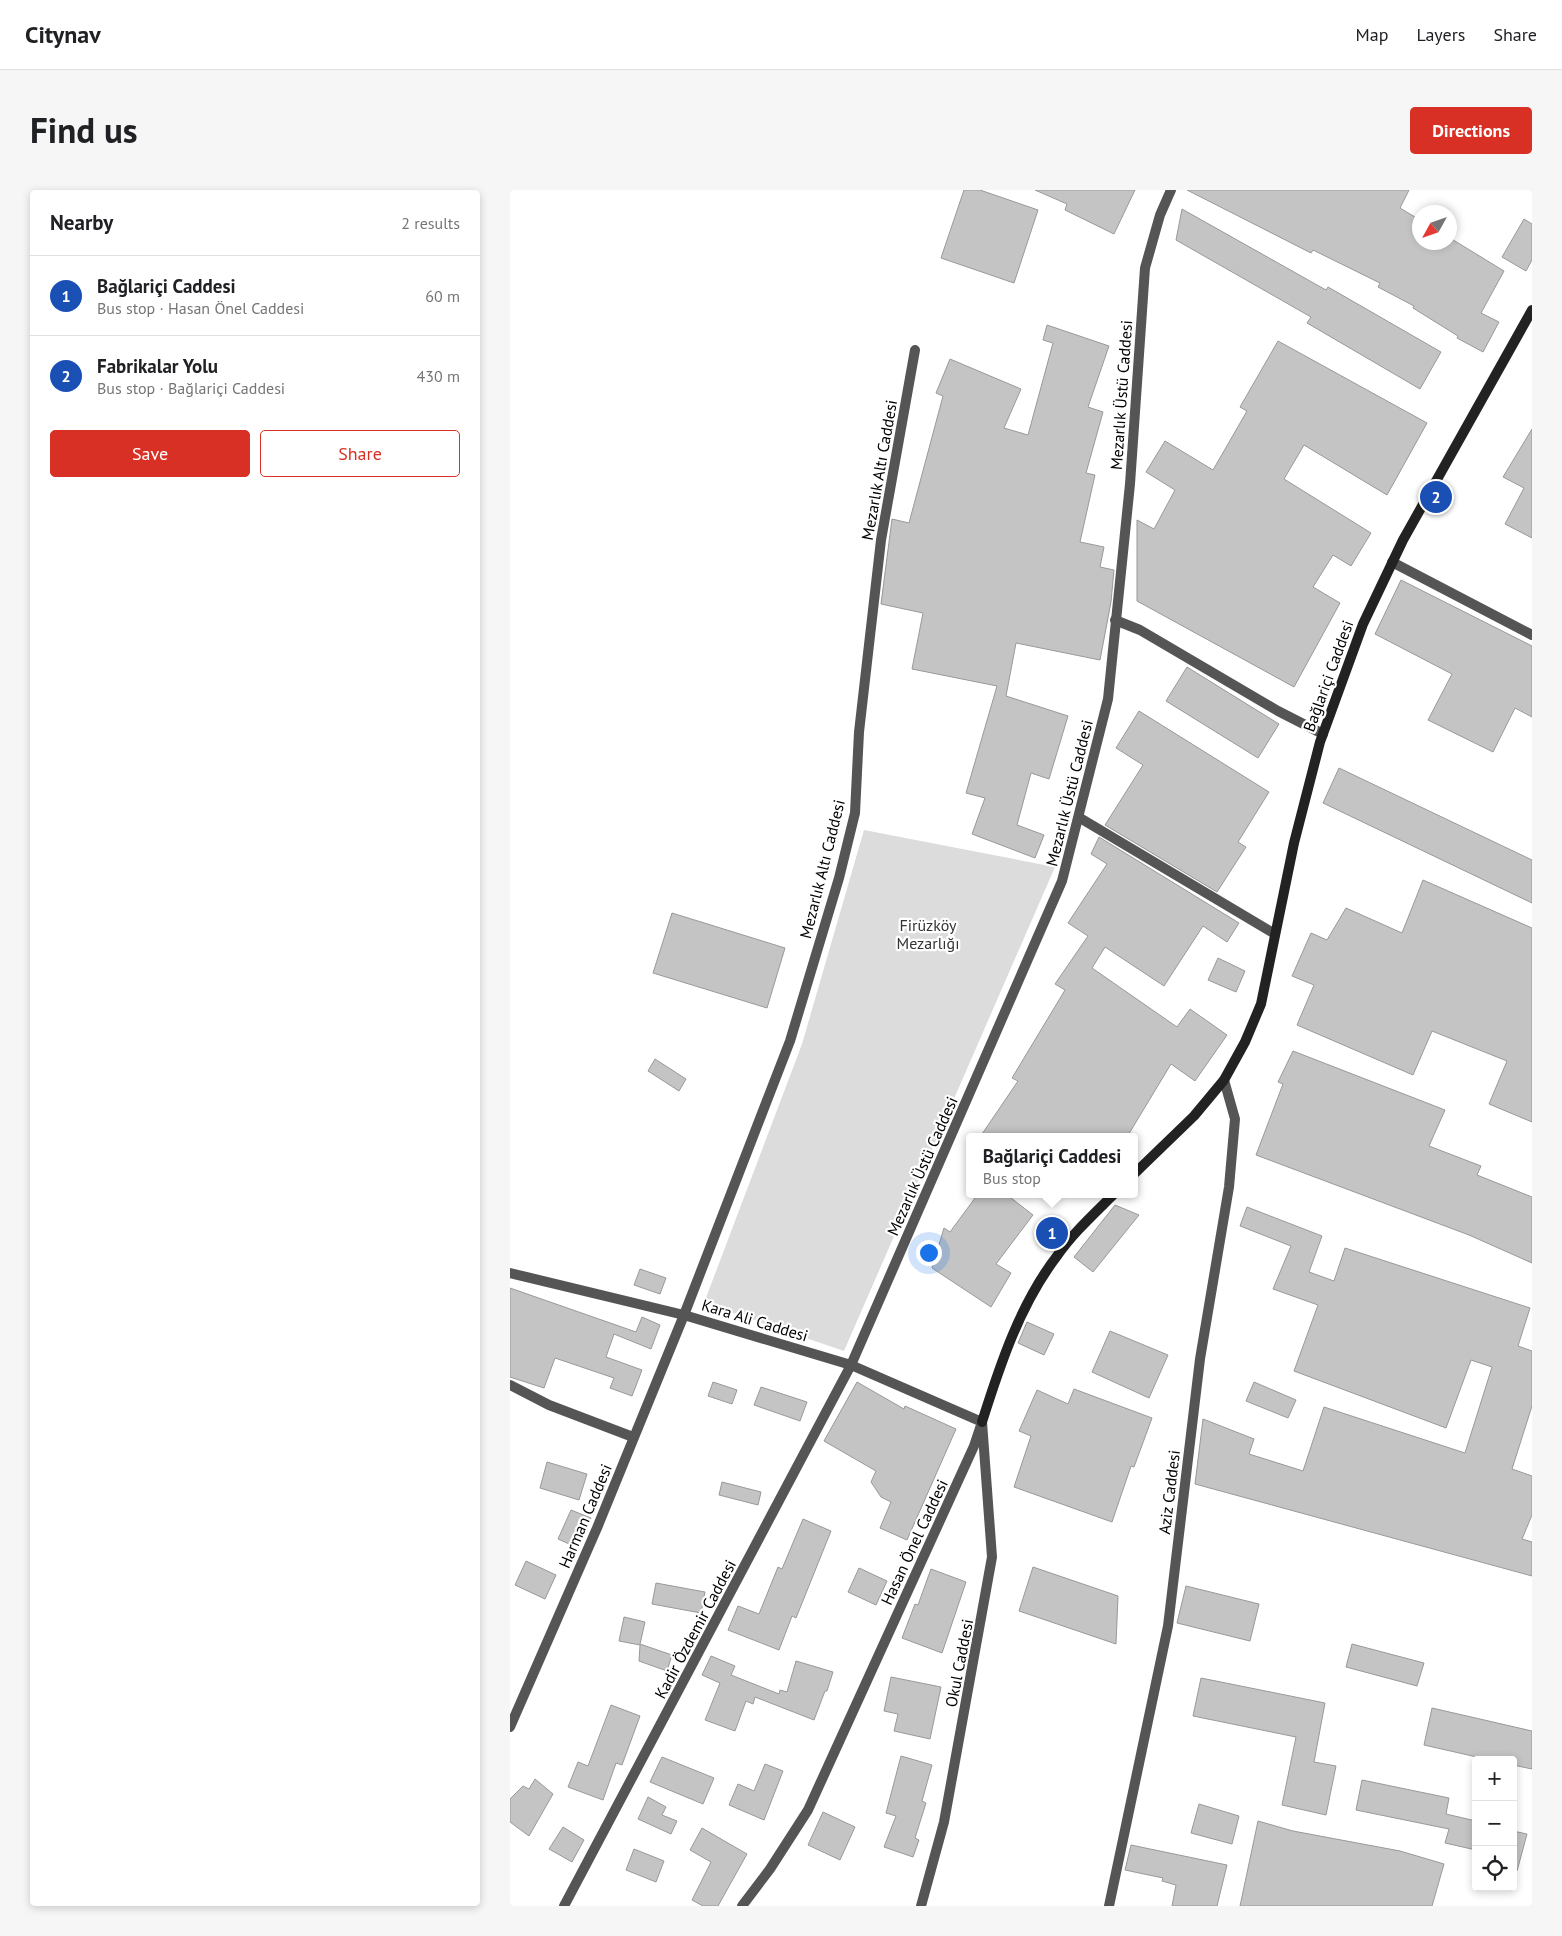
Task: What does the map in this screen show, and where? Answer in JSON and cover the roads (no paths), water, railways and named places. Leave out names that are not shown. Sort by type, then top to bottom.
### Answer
[{"type":"main road","name":"Bağlariçi Caddesi","points":[[1224,1080],[1245,1042],[1261,1004],[1294,843],[1323,734],[1363,624],[1392,562],[1461,433],[1532,310]]},
{"type":"main road","points":[[1138,1170],[1194,1116],[1224,1080]]},
{"type":"main road","name":"Hasan Önel Caddesi","points":[[982,1422],[1001,1364],[1031,1298],[1056,1256],[1086,1221],[1110,1198]]},
{"type":"street","name":"Mezarlık Üstü Caddesi","points":[[852,1365],[1062,881],[1080,818],[1108,699],[1130,484],[1145,268],[1160,215],[1171,190]]},
{"type":"street","name":"Mezarlık Altı Caddesi","points":[[684,1315],[790,1041],[855,813],[859,732],[881,540],[915,350]]},
{"type":"street","points":[[1392,562],[1532,634]]},
{"type":"street","points":[[1115,620],[1140,630],[1278,712],[1323,734]]},
{"type":"street","points":[[1080,818],[1275,934]]},
{"type":"street","name":"Aziz Caddesi","points":[[1109,1906],[1168,1626],[1200,1359],[1229,1187],[1235,1119],[1224,1080]]},
{"type":"street","name":"Kara Ali Caddesi","points":[[510,1273],[684,1315],[852,1365],[982,1422]]},
{"type":"street","name":"Harman Caddesi","points":[[510,1727],[597,1528],[684,1315]]},
{"type":"street","name":"Kadir Özdemir Caddesi","points":[[564,1906],[852,1365]]},
{"type":"street","points":[[510,1384],[549,1405],[633,1437]]},
{"type":"street","name":"Hasan Önel Caddesi","points":[[742,1906],[770,1869],[808,1810],[974,1446],[982,1422]]},
{"type":"street","name":"Okul Caddesi","points":[[921,1906],[944,1822],[992,1557],[982,1422]]},
{"type":"place","name":"Fabrikalar Yolu","points":[[1436,497]]},
{"type":"place","name":"Bağlariçi Caddesi","points":[[1052,1233]]},
{"type":"park label","name":"Firüzköy Mezarlığı","points":[[928,934]]}]
